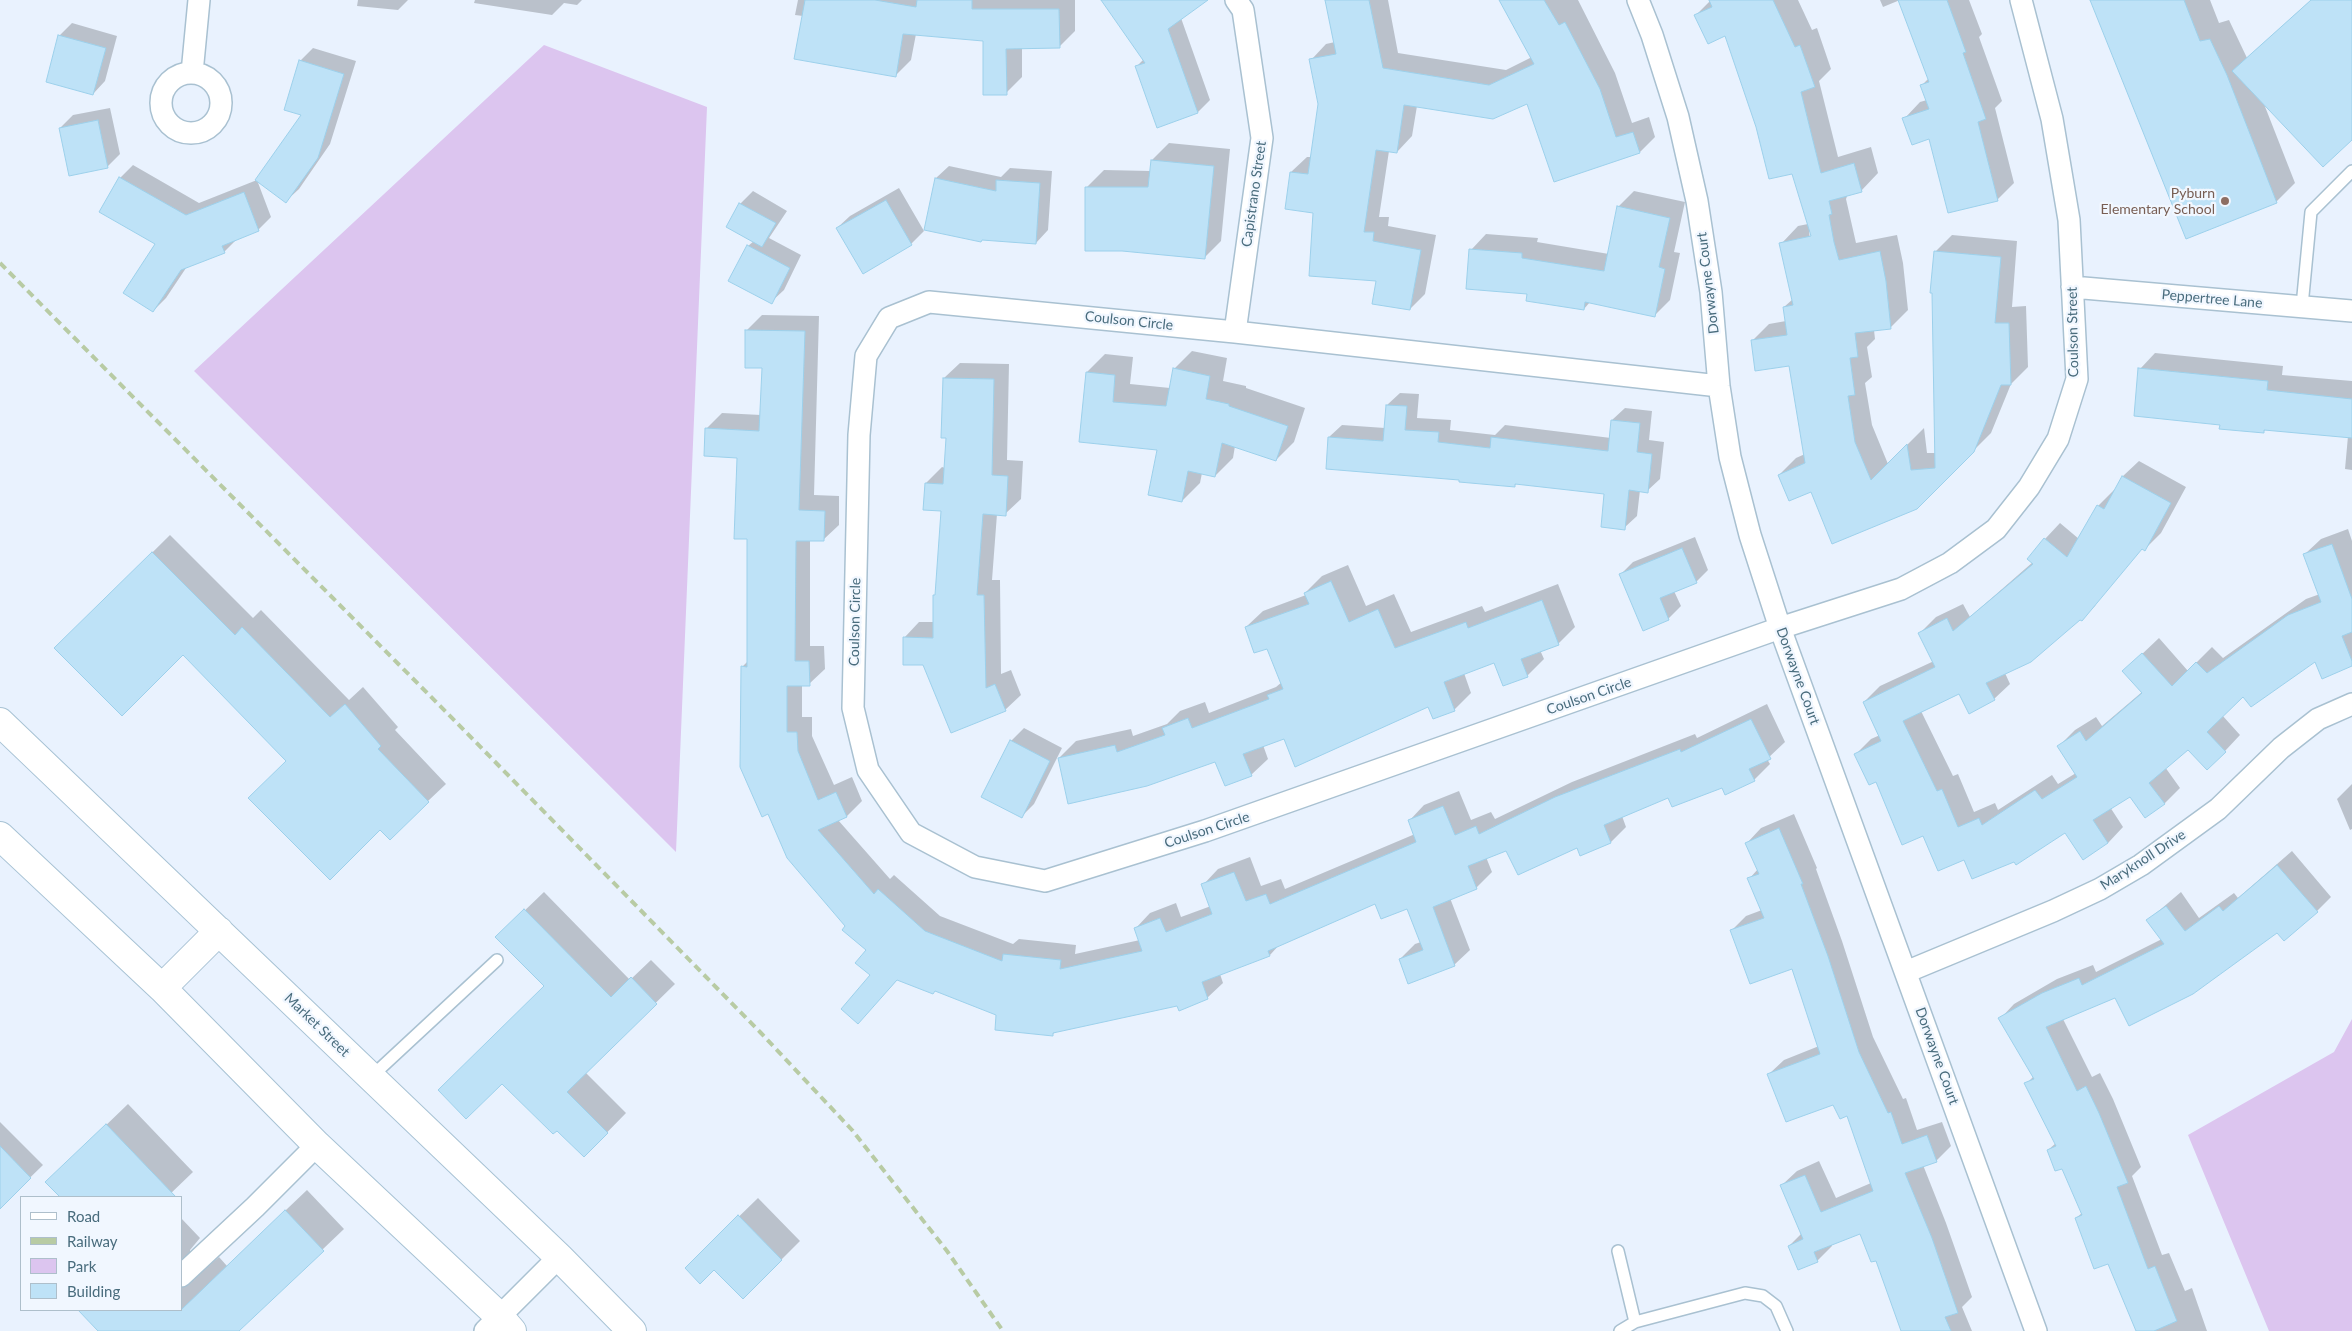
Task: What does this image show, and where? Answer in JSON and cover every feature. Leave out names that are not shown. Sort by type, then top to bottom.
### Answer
[{"type":"main road","name":"Market Street","points":[[0,722],[559,1257],[632,1331]]},
{"type":"main road","points":[[0,836],[162,988],[499,1326]]},
{"type":"main road","points":[[162,988],[219,931]]},
{"type":"street","points":[[192,73],[199,0]]},
{"type":"street","name":"Capistrano Street","points":[[1235,332],[1262,138],[1243,10],[1236,0]]},
{"type":"street","name":"Dorwayne Court","points":[[1638,0],[1652,35],[1678,117],[1697,201],[1711,292],[1718,386],[1730,457],[1750,535],[1780,628],[2036,1331]]},
{"type":"street","name":"Coulson Street","points":[[1780,628],[1901,589],[1950,563],[1996,529],[2029,487],[2058,438],[2076,379],[2068,220],[2053,128],[2021,0]]},
{"type":"street","name":"Peppertree Lane","points":[[2072,287],[2302,306],[2352,312]]},
{"type":"street","name":"Coulson Circle","points":[[1718,386],[1235,332],[930,302],[889,318],[866,356],[859,435],[853,708],[868,770],[911,833],[976,867],[1045,881],[1205,831],[1780,628]]},
{"type":"street","name":"Maryknoll Drive","points":[[1906,972],[2053,911],[2100,889],[2141,864],[2218,810],[2281,748],[2318,719],[2352,704]]},
{"type":"street","points":[[182,1275],[317,1145]]},
{"type":"street","points":[[499,1326],[559,1257]]},
{"type":"lane","points":[[2302,306],[2311,212],[2352,170]]},
{"type":"lane","points":[[371,1077],[497,960]]},
{"type":"lane","points":[[1618,1251],[1635,1322]]},
{"type":"lane","points":[[1620,1331],[1635,1322],[1746,1293],[1763,1296],[1776,1306],[1788,1331]]},
{"type":"green space","points":[[544,45],[707,107],[676,852],[194,371]]},
{"type":"green space","points":[[2352,1019],[2352,1331],[2269,1331],[2188,1135],[2334,1052]]},
{"type":"building","points":[[805,0],[875,0],[916,7],[917,0],[972,0],[972,9],[1059,9],[1060,48],[1006,49],[1007,95],[983,95],[983,41],[903,34],[896,77],[794,59]]},
{"type":"building","points":[[1101,0],[1208,0],[1168,29],[1198,113],[1157,128],[1135,66],[1145,63]]},
{"type":"building","points":[[1325,0],[1369,0],[1383,68],[1489,85],[1534,64],[1499,0],[1544,0],[1559,25],[1565,22],[1600,89],[1616,137],[1633,132],[1640,153],[1554,182],[1527,104],[1493,119],[1404,105],[1397,153],[1376,150],[1364,232],[1374,232],[1373,241],[1421,250],[1410,310],[1372,304],[1376,281],[1309,276],[1313,213],[1285,209],[1290,172],[1308,174],[1318,104],[1309,59],[1336,54]]},
{"type":"building","points":[[1709,0],[1773,0],[1795,47],[1800,45],[1815,87],[1801,92],[1821,173],[1854,163],[1862,192],[1829,201],[1832,214],[1829,215],[1834,242],[1839,260],[1880,251],[1886,281],[1891,329],[1855,333],[1858,357],[1850,358],[1855,395],[1848,396],[1855,442],[1871,480],[1907,444],[1911,470],[1935,468],[1932,293],[1930,293],[1934,251],[2001,257],[1995,323],[2009,323],[2011,385],[2001,385],[1974,452],[1917,509],[1832,544],[1811,492],[1789,501],[1778,475],[1805,463],[1789,366],[1755,371],[1751,340],[1787,335],[1783,307],[1793,305],[1779,243],[1811,236],[1792,174],[1769,179],[1756,127],[1725,36],[1708,44],[1694,15],[1712,7]]},
{"type":"building","points":[[1898,0],[1947,0],[1966,52],[1963,53],[1986,119],[1978,122],[1998,201],[1948,213],[1929,139],[1912,145],[1902,118],[1929,109],[1920,85],[1929,82]]},
{"type":"building","points":[[2090,0],[2184,0],[2200,41],[2210,39],[2227,75],[2277,203],[2186,239]]},
{"type":"building","points":[[2311,0],[2352,0],[2352,140],[2323,167],[2232,71]]},
{"type":"building","points":[[58,35],[106,48],[93,95],[46,82]]},
{"type":"building","points":[[299,60],[344,74],[318,158],[286,203],[255,180],[301,115],[284,110]]},
{"type":"building","points":[[98,120],[108,168],[69,176],[59,128]]},
{"type":"building","points":[[1151,160],[1214,166],[1205,259],[1122,251],[1085,251],[1085,187],[1148,187]]},
{"type":"building","points":[[119,177],[186,215],[244,192],[259,231],[222,246],[225,253],[181,270],[153,312],[123,293],[155,244],[99,212]]},
{"type":"building","points":[[935,178],[996,191],[996,180],[1040,183],[1036,244],[982,240],[981,242],[924,230]]},
{"type":"building","points":[[886,200],[912,245],[863,274],[836,228]]},
{"type":"building","points":[[739,203],[776,223],[762,247],[726,227]]},
{"type":"building","points":[[1617,206],[1670,218],[1659,267],[1665,269],[1655,317],[1585,302],[1584,310],[1526,301],[1527,294],[1466,289],[1469,249],[1522,253],[1522,258],[1604,271]]},
{"type":"building","points":[[747,245],[790,268],[772,304],[728,281]]},
{"type":"building","points":[[745,330],[805,331],[799,510],[825,511],[824,541],[796,541],[795,661],[809,661],[810,686],[787,686],[787,732],[797,732],[798,751],[818,800],[836,792],[847,817],[818,830],[874,894],[878,889],[925,931],[1002,961],[1003,954],[1061,960],[1060,969],[1142,951],[1134,928],[1160,918],[1166,932],[1212,914],[1201,884],[1234,872],[1246,901],[1266,894],[1270,904],[1416,842],[1408,820],[1443,806],[1455,835],[1476,826],[1479,834],[1555,797],[1680,749],[1681,752],[1751,719],[1771,759],[1749,769],[1755,781],[1725,795],[1722,788],[1672,807],[1668,798],[1604,825],[1611,843],[1580,856],[1577,848],[1518,875],[1506,851],[1468,866],[1477,889],[1433,907],[1455,966],[1408,984],[1399,959],[1423,950],[1407,909],[1381,919],[1375,904],[1268,951],[1270,956],[1202,982],[1208,999],[1179,1011],[1177,1006],[1053,1033],[1053,1036],[995,1030],[996,1015],[935,991],[933,994],[897,980],[858,1024],[841,1009],[870,975],[855,963],[866,950],[842,930],[845,926],[787,858],[768,814],[762,817],[740,767],[741,666],[747,667],[747,539],[734,539],[737,458],[704,456],[705,428],[759,431],[762,368],[745,368]]},
{"type":"building","points":[[1173,368],[1210,376],[1206,399],[1229,404],[1229,406],[1288,426],[1276,461],[1222,443],[1215,477],[1188,471],[1182,502],[1148,495],[1157,450],[1079,442],[1086,372],[1115,375],[1113,402],[1166,406]]},
{"type":"building","points":[[2138,368],[2268,381],[2267,390],[2352,399],[2352,438],[2264,430],[2264,433],[2219,429],[2220,425],[2134,416]]},
{"type":"building","points":[[943,378],[994,379],[992,475],[1008,476],[1006,516],[983,514],[977,595],[984,595],[986,688],[995,684],[1006,711],[951,733],[923,665],[903,665],[903,637],[933,638],[933,595],[935,595],[941,511],[923,510],[925,483],[943,484],[946,438],[941,438]]},
{"type":"building","points":[[1386,405],[1407,406],[1405,430],[1439,432],[1438,442],[1490,448],[1491,437],[1608,451],[1611,420],[1640,423],[1637,452],[1652,454],[1648,493],[1629,490],[1625,530],[1601,527],[1604,494],[1515,484],[1515,487],[1459,482],[1459,480],[1326,469],[1328,437],[1383,441]]},
{"type":"building","points":[[2122,476],[2171,503],[2145,551],[2142,549],[2082,621],[2080,620],[2031,662],[1986,683],[1995,700],[1969,714],[1959,694],[1903,721],[1937,791],[1942,789],[1958,827],[1979,818],[1982,825],[2035,790],[2042,799],[2077,777],[2057,746],[2080,731],[2086,741],[2142,693],[2122,671],[2142,653],[2172,686],[2196,662],[2207,673],[2288,615],[2321,602],[2303,554],[2332,544],[2352,599],[2352,632],[2342,636],[2352,661],[2352,666],[2322,679],[2315,662],[2251,707],[2243,697],[2207,732],[2226,752],[2207,770],[2188,750],[2149,783],[2165,804],[2145,818],[2130,797],[2093,820],[2108,843],[2083,860],[2065,833],[2016,865],[2014,862],[1972,879],[1964,860],[1938,871],[1923,836],[1902,845],[1876,782],[1869,785],[1854,754],[1881,741],[1863,702],[1935,667],[1918,633],[1947,618],[1953,631],[2033,564],[2027,559],[2044,538],[2067,557],[2097,505],[2104,509]]},
{"type":"building","points":[[1682,548],[1697,583],[1660,598],[1669,620],[1643,631],[1619,574]]},
{"type":"building","points":[[152,552],[235,635],[242,627],[330,717],[345,704],[381,746],[378,749],[429,802],[390,840],[380,830],[330,880],[248,798],[286,761],[183,655],[122,716],[54,648]]},
{"type":"building","points":[[1331,581],[1349,622],[1378,609],[1395,648],[1466,622],[1468,628],[1542,600],[1559,645],[1521,659],[1528,677],[1503,686],[1494,663],[1444,682],[1455,711],[1433,719],[1428,707],[1295,767],[1284,739],[1243,754],[1252,776],[1225,786],[1215,762],[1147,786],[1068,804],[1058,758],[1115,745],[1117,752],[1165,735],[1162,728],[1188,718],[1192,728],[1269,699],[1267,695],[1283,689],[1267,649],[1254,653],[1245,627],[1309,604],[1304,593]]},
{"type":"building","points":[[1010,740],[1050,761],[1022,818],[981,797]]},
{"type":"building","points":[[1779,828],[1803,884],[1801,884],[1828,956],[1859,1052],[1888,1113],[1891,1112],[1902,1144],[1927,1135],[1937,1162],[1905,1173],[1932,1238],[1958,1313],[1945,1317],[1951,1331],[1901,1331],[1876,1261],[1871,1262],[1860,1234],[1814,1252],[1818,1262],[1798,1270],[1788,1246],[1803,1239],[1780,1185],[1805,1175],[1821,1212],[1873,1191],[1847,1116],[1840,1119],[1833,1105],[1786,1122],[1767,1074],[1820,1054],[1792,969],[1750,984],[1730,930],[1764,918],[1747,878],[1759,874],[1745,843]]},
{"type":"building","points":[[2277,865],[2318,912],[2284,941],[2277,933],[2193,994],[2129,1026],[2115,998],[2046,1027],[2077,1091],[2086,1086],[2099,1113],[2128,1183],[2117,1187],[2148,1269],[2155,1266],[2177,1321],[2154,1331],[2136,1331],[2108,1264],[2094,1269],[2075,1218],[2082,1215],[2062,1169],[2055,1171],[2047,1150],[2056,1146],[2024,1083],[2034,1079],[1998,1018],[2042,993],[2079,978],[2082,985],[2164,944],[2146,920],[2166,906],[2185,931],[2219,906],[2223,911]]},
{"type":"building","points":[[524,909],[611,997],[631,977],[657,1004],[567,1092],[608,1133],[584,1157],[557,1131],[553,1134],[502,1084],[466,1119],[438,1090],[544,986],[495,937]]},
{"type":"building","points":[[106,1124],[175,1196],[59,1196],[45,1182]]},
{"type":"building","points":[[0,1146],[31,1178],[0,1209]]},
{"type":"building","points":[[285,1210],[324,1251],[239,1331],[98,1331],[79,1311],[182,1311]]},
{"type":"building","points":[[738,1215],[782,1260],[743,1299],[714,1270],[700,1284],[685,1268]]},
{"type":"railway","points":[[0,263],[456,722],[760,1032],[852,1130],[947,1251],[1003,1331]]},
{"type":"place","name":"Pyburn Elementary School","points":[[2225,201]]}]
